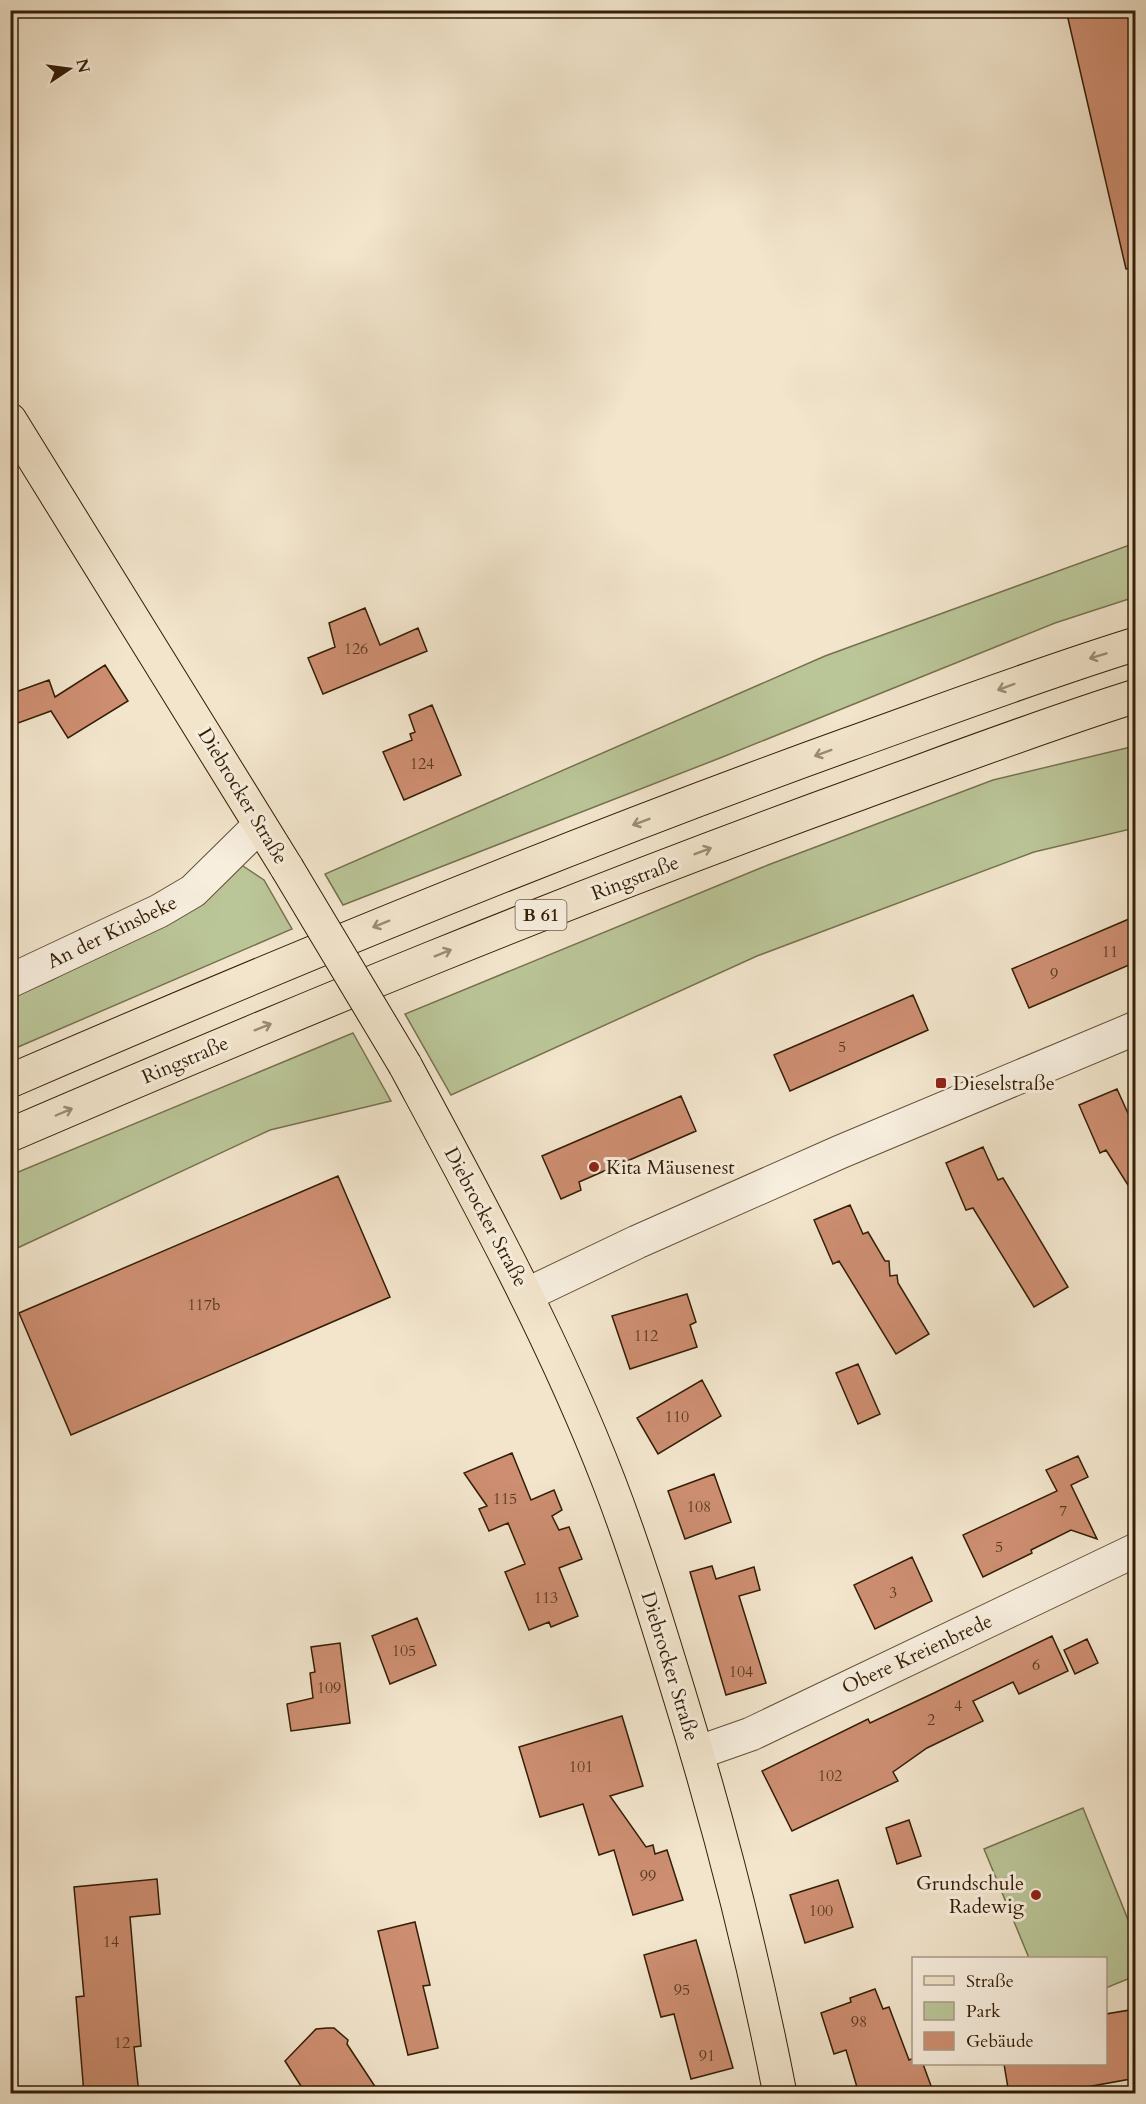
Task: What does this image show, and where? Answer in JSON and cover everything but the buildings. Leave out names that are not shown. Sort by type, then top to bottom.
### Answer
[{"type":"main road","name":"Diebrocker Straße","points":[[10,420],[287,868],[405,1065],[526,1295],[609,1481],[655,1613],[697,1753],[746,1936],[780,2094]]},
{"type":"main road","name":"B 61","points":[[10,1081],[190,1003],[435,902],[728,788],[1050,671],[1136,644]]},
{"type":"main road","name":"Ringstraße","points":[[10,1135],[219,1045],[460,946],[742,836],[1136,696]]},
{"type":"street","name":"An der Kinsbeke","points":[[10,981],[159,911],[193,891],[260,825]]},
{"type":"street","points":[[526,1295],[637,1242],[830,1156],[1136,1028]]},
{"type":"street","name":"Obere Kreienbrede","points":[[697,1753],[751,1734],[1136,1550]]},
{"type":"green space","points":[[1135,543],[1135,597],[1055,623],[720,758],[343,905],[325,874],[825,656]]},
{"type":"green space","points":[[1135,746],[1135,828],[1034,852],[757,956],[451,1095],[405,1014],[768,865],[993,780]]},
{"type":"green space","points":[[240,864],[264,880],[292,929],[11,1050],[10,998],[52,980]]},
{"type":"green space","points":[[353,1033],[391,1101],[270,1130],[11,1251],[11,1175]]},
{"type":"green space","points":[[1083,1808],[1135,1937],[1135,1976],[1107,1988],[1107,1957],[1029,1957],[984,1849]]},
{"type":"place","name":"Dieselstraße","points":[[941,1083]]},
{"type":"place","name":"Kita Mäusenest","points":[[594,1167]]},
{"type":"place","name":"Grundschule Radewig","points":[[1036,1895]]}]
